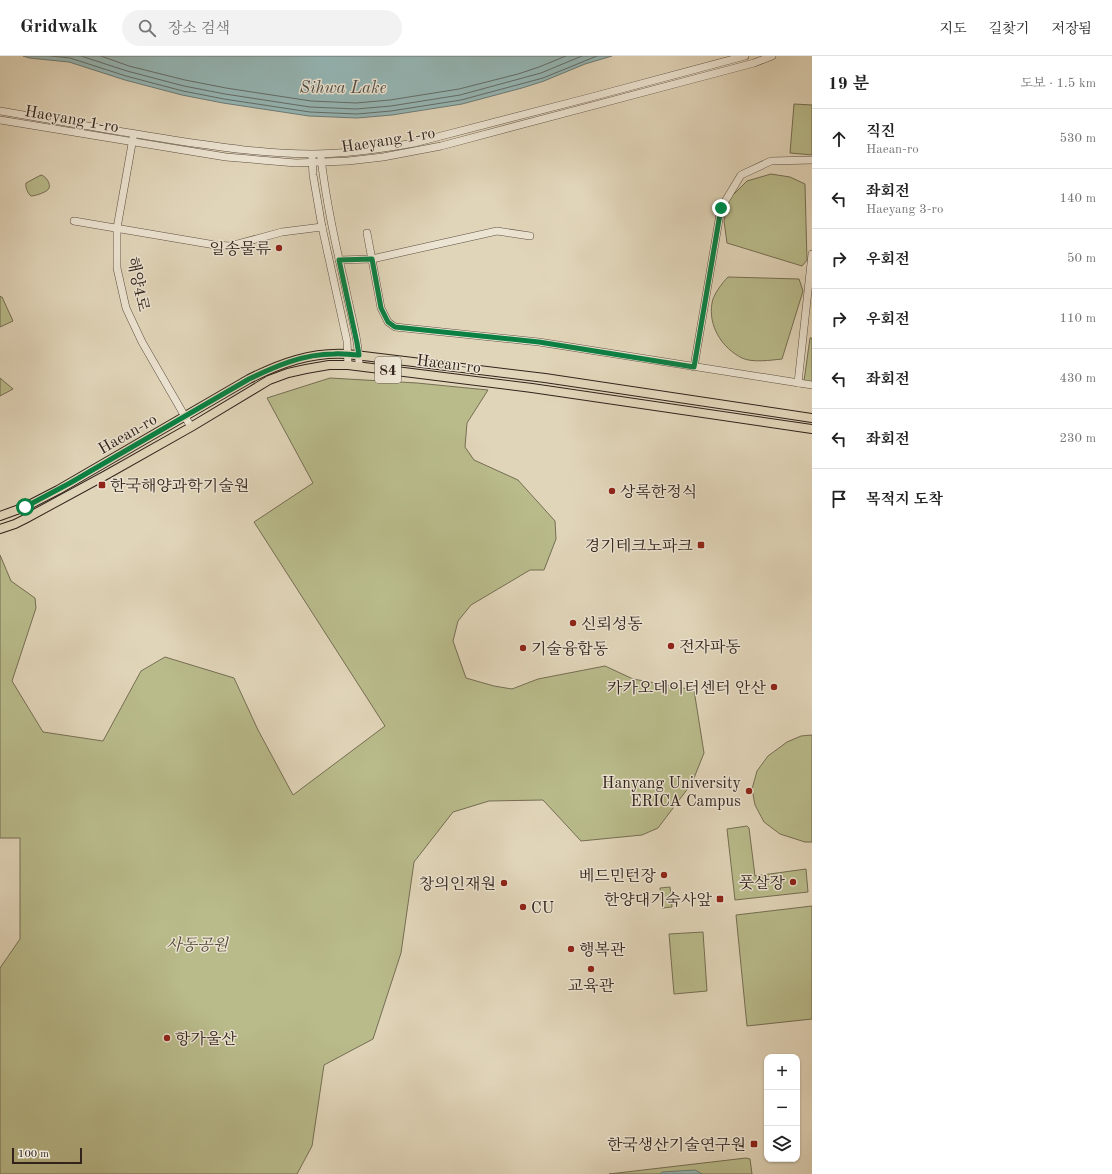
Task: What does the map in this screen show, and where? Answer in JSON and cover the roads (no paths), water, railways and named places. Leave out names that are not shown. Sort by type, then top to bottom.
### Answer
[{"type":"main road","name":"Haean-ro","points":[[0,516],[25,507],[58,490],[249,379],[274,367],[310,356],[334,354],[359,355],[545,378],[812,418]]},
{"type":"main road","name":"Haean-ro","points":[[0,529],[15,524],[76,492],[191,427],[269,380],[306,368],[329,365],[359,366],[532,388],[812,429]]},
{"type":"street","name":"Haeyang 1-ro","points":[[0,111],[134,134],[249,150],[320,154],[385,148],[414,143],[732,58],[745,56]]},
{"type":"street","name":"Haeyang 1-ro","points":[[0,120],[226,157],[279,162],[321,162],[383,157],[441,146],[736,68],[772,56]]},
{"type":"street","points":[[732,58],[736,68]]},
{"type":"street","name":"해양4로","points":[[134,134],[117,228],[117,268],[126,308],[142,342],[191,427]]},
{"type":"street","points":[[312,154],[313,175],[322,227],[346,335],[348,365]]},
{"type":"street","points":[[320,154],[331,223],[357,343],[359,366]]},
{"type":"street","points":[[694,367],[721,208],[741,175],[771,161],[812,160]]},
{"type":"street","points":[[74,221],[215,245],[230,246],[282,232],[322,227]]},
{"type":"street","points":[[339,260],[372,259],[497,231],[530,236]]},
{"type":"street","points":[[368,233],[381,308],[388,322],[395,327],[539,342],[812,385]]},
{"type":"street","points":[[798,383],[812,254]]},
{"type":"water","name":"Sihwa Lake","points":[[23,56],[612,56],[585,64],[544,81],[462,104],[392,115],[357,118],[309,116],[223,103],[182,95],[125,80],[69,62],[29,58]]},
{"type":"water","points":[[695,1170],[702,1174],[660,1174],[662,1172]]},
{"type":"place","name":"일송물류","points":[[279,248]]},
{"type":"place","name":"한국해양과학기술원","points":[[102,485]]},
{"type":"place","name":"상록한정식","points":[[612,491]]},
{"type":"place","name":"경기테크노파크","points":[[701,545]]},
{"type":"place","name":"신뢰성동","points":[[573,623]]},
{"type":"place","name":"전자파동","points":[[671,646]]},
{"type":"place","name":"기술융합동","points":[[523,648]]},
{"type":"place","name":"카카오데이터센터 안산","points":[[774,687]]},
{"type":"place","name":"Hanyang University ERICA Campus","points":[[749,791]]},
{"type":"place","name":"베드민턴장","points":[[664,875]]},
{"type":"place","name":"풋살장","points":[[793,882]]},
{"type":"place","name":"창의인재원","points":[[504,883]]},
{"type":"place","name":"한양대기숙사앞","points":[[720,899]]},
{"type":"place","name":"CU","points":[[523,907]]},
{"type":"place","name":"행복관","points":[[571,949]]},
{"type":"place","name":"교육관","points":[[591,969]]},
{"type":"place","name":"항가울산","points":[[167,1038]]},
{"type":"place","name":"한국생산기술연구원","points":[[754,1144]]},
{"type":"park label","name":"사동공원","points":[[197,944]]}]
